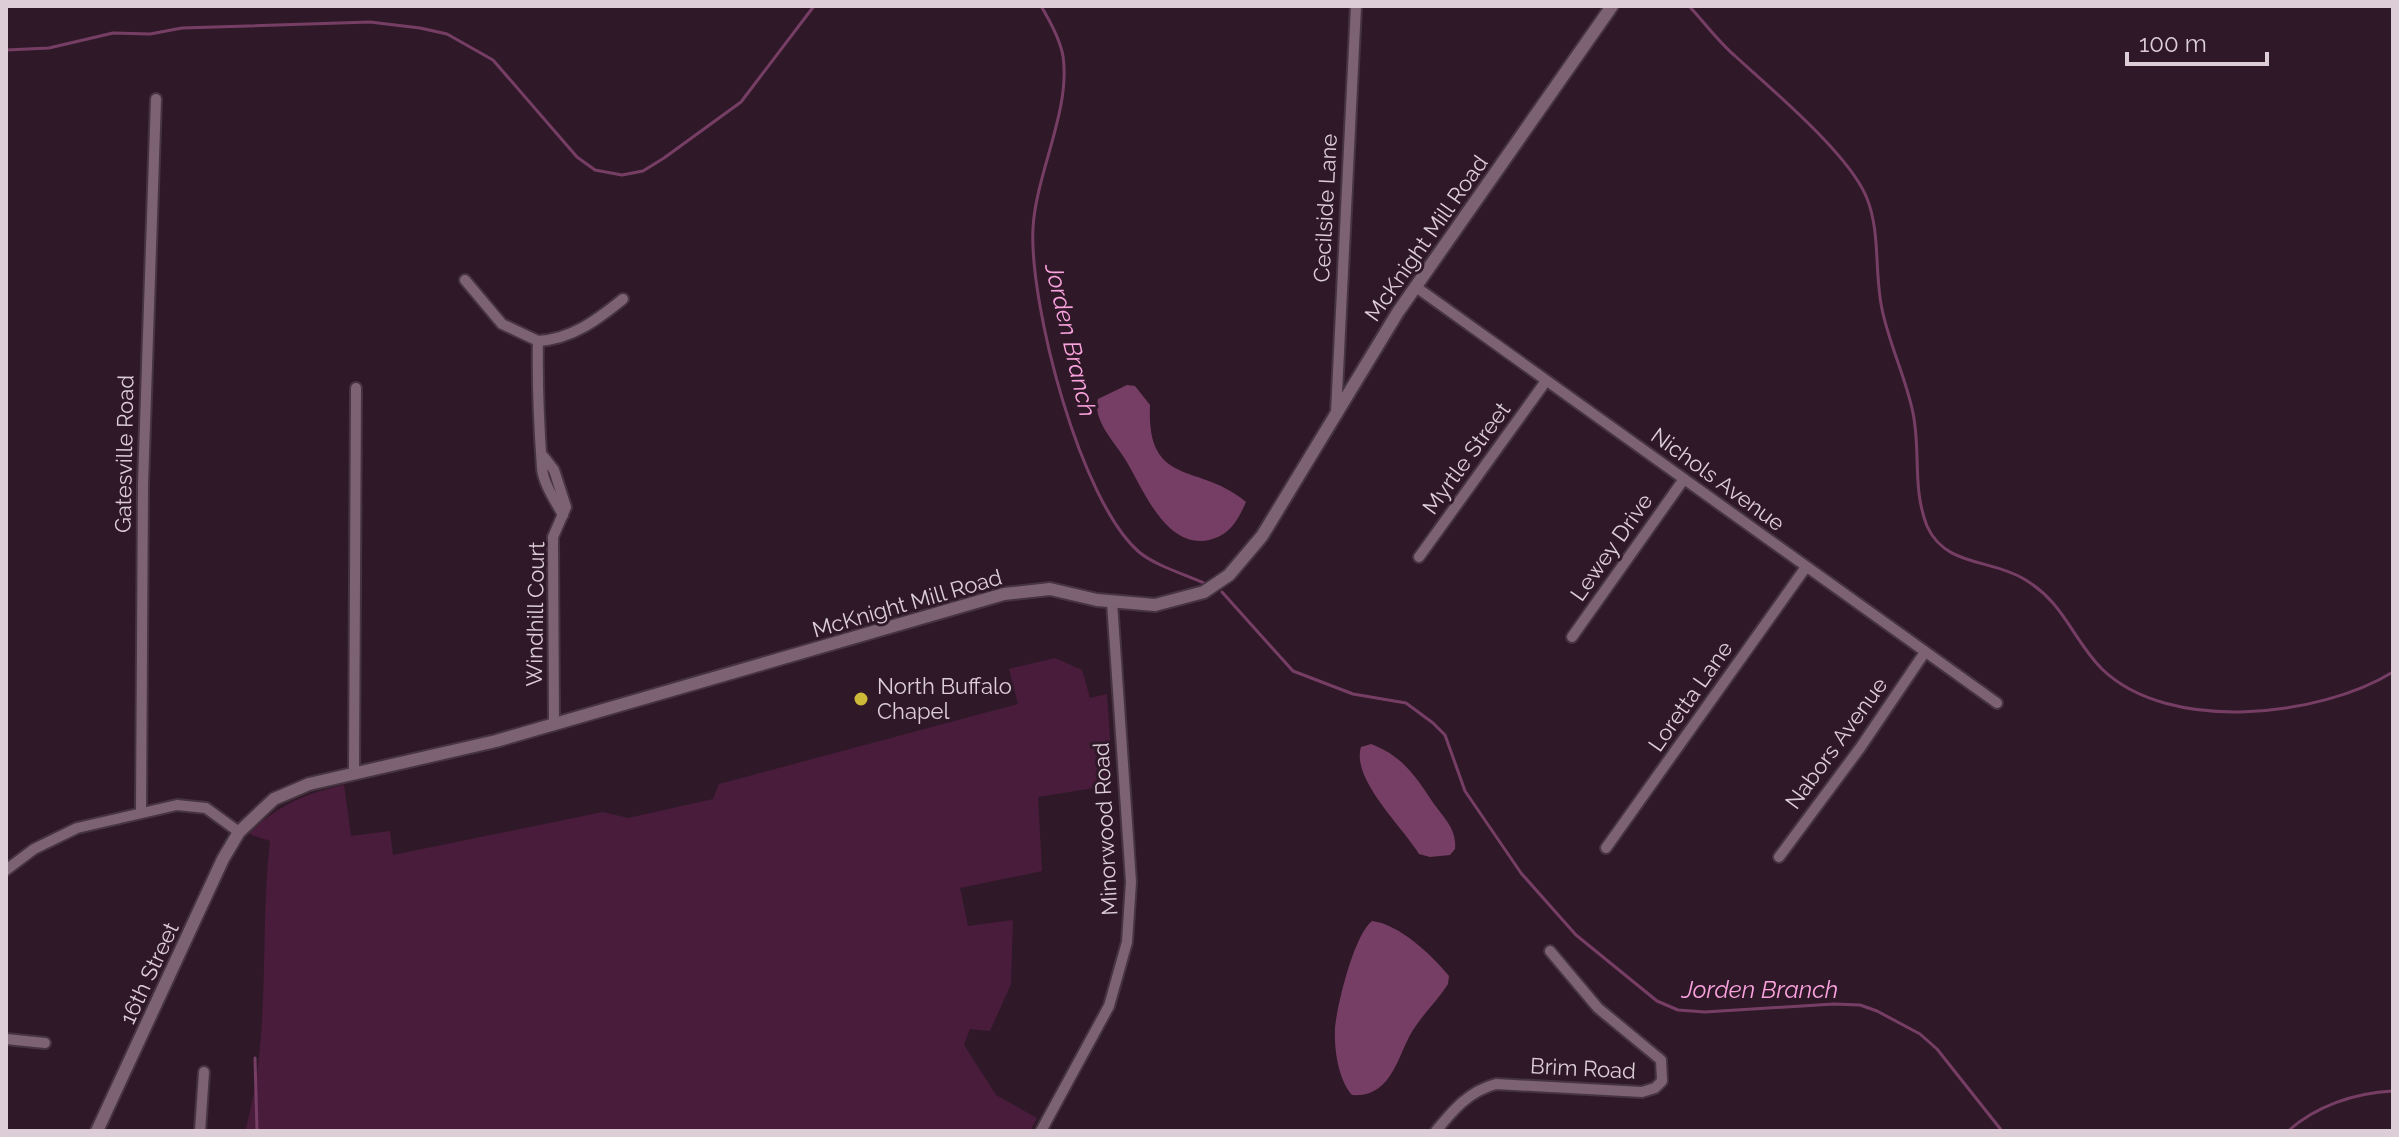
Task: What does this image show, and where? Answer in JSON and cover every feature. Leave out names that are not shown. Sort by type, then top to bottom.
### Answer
[{"type":"street","name":"Cecilside Lane","points":[[1336,413],[1356,6]]},
{"type":"street","name":"McKnight Mill Road","points":[[239,832],[274,799],[287,792],[554,725],[1004,594],[1050,589],[1112,602],[1145,605],[1175,602],[1204,592],[1229,575],[1262,536],[1416,287],[1612,6]]},
{"type":"street","name":"Gatesville Road","points":[[141,811],[143,484],[156,99]]},
{"type":"street","points":[[465,280],[502,324],[538,341],[558,340],[577,331],[623,299]]},
{"type":"street","name":"Nichols Avenue","points":[[1416,287],[1997,703]]},
{"type":"street","name":"Windhill Court","points":[[538,341],[536,413],[544,457],[542,470],[564,511],[553,537],[554,725]]},
{"type":"street","name":"Myrtle Street","points":[[1419,557],[1546,381]]},
{"type":"street","points":[[354,773],[356,388]]},
{"type":"street","name":"Lewey Drive","points":[[1572,637],[1684,479]]},
{"type":"street","name":"Loretta Lane","points":[[1606,848],[1806,567]]},
{"type":"street","name":"Minorwood Road","points":[[1041,1131],[1109,1006],[1127,942],[1131,882],[1112,602]]},
{"type":"street","name":"Nabors Avenue","points":[[1779,857],[1860,748],[1925,652]]},
{"type":"street","points":[[6,870],[63,834],[141,811],[197,805],[239,832]]},
{"type":"street","name":"16th Street","points":[[97,1131],[208,890],[239,832]]},
{"type":"street","name":"Brim Road","points":[[1436,1131],[1458,1105],[1481,1088],[1496,1084],[1642,1092],[1655,1088],[1662,1081],[1661,1060],[1598,1008],[1550,951]]},
{"type":"street","points":[[6,1039],[45,1043]]},
{"type":"street","points":[[200,1131],[204,1072]]},
{"type":"shaded area","points":[[1127,385],[1135,386],[1150,405],[1151,432],[1157,450],[1166,462],[1229,490],[1246,502],[1228,531],[1209,540],[1193,540],[1180,535],[1157,514],[1098,415],[1098,399]]},
{"type":"shaded area","points":[[1055,658],[1082,670],[1090,698],[1107,694],[1113,785],[1038,797],[1042,871],[960,888],[968,926],[1013,920],[1011,984],[990,1031],[970,1029],[964,1045],[996,1095],[1037,1118],[1030,1131],[245,1131],[259,1060],[270,841],[249,834],[281,808],[317,792],[344,785],[351,836],[390,831],[393,855],[603,812],[628,818],[713,799],[719,784],[1018,704],[1009,669]]},
{"type":"shaded area","points":[[1371,744],[1408,768],[1446,820],[1455,842],[1455,849],[1450,855],[1430,857],[1419,854],[1370,788],[1360,760],[1361,747]]},
{"type":"shaded area","points":[[1372,921],[1404,934],[1449,976],[1448,984],[1413,1030],[1385,1083],[1365,1094],[1352,1095],[1343,1081],[1338,1063],[1335,1028],[1353,955]]},
{"type":"waterway","name":"Jorden Branch","points":[[6,50],[49,48],[113,33],[150,34],[182,28],[370,22],[420,28],[447,34],[493,60],[577,157],[595,170],[622,175],[643,171],[741,102],[814,6]]},
{"type":"waterway","name":"Jorden Branch","points":[[1041,6],[1060,43],[1064,77],[1058,120],[1035,207],[1034,262],[1049,350],[1062,399],[1078,447],[1117,527],[1146,557],[1204,583]]},
{"type":"waterway","points":[[1689,6],[1728,50],[1825,141],[1866,196],[1876,237],[1882,309],[1913,413],[1922,512],[1935,539],[1945,549],[2024,579],[2059,610],[2102,669],[2131,690],[2165,703],[2204,710],[2245,712],[2287,708],[2326,700],[2393,672]]},
{"type":"waterway","name":"Jorden Branch","points":[[1222,592],[1293,671],[1353,694],[1406,703],[1433,723],[1445,735],[1465,791],[1521,873],[1576,935],[1657,1001],[1678,1010],[1705,1012],[1834,1004],[1860,1005],[1877,1011],[1920,1034],[1937,1049],[2002,1131]]},
{"type":"waterway","points":[[255,1058],[257,1131]]},
{"type":"waterway","name":"Jorden Branch","points":[[2288,1131],[2311,1114],[2336,1102],[2393,1091]]},
{"type":"place","name":"North Buffalo Chapel","points":[[861,699]]}]
